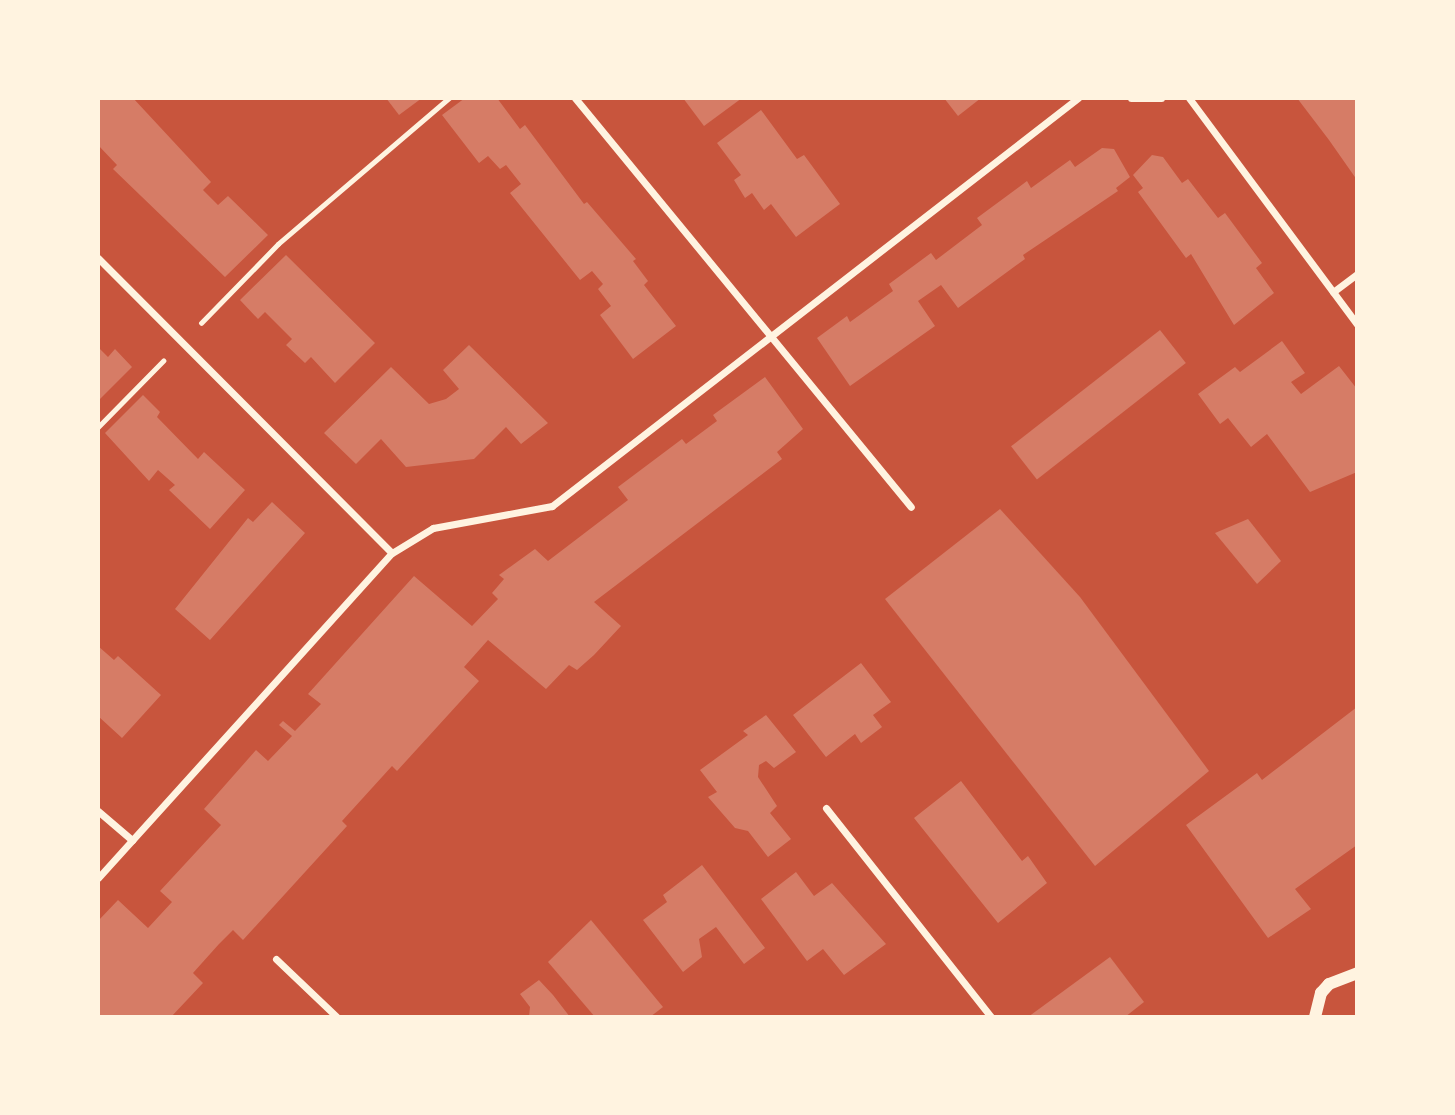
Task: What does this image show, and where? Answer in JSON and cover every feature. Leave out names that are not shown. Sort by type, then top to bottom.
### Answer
[{"type":"street","points":[[575,98],[772,333],[911,507]]},
{"type":"street","points":[[98,878],[261,703],[392,553],[433,528],[552,506],[772,333],[904,236],[1078,98]]},
{"type":"street","points":[[1131,98],[1161,98]]},
{"type":"street","points":[[1189,98],[1357,324]]},
{"type":"street","points":[[98,258],[392,553]]},
{"type":"street","points":[[1333,292],[1357,274]]},
{"type":"street","points":[[826,808],[991,1017]]},
{"type":"street","points":[[98,811],[132,840]]},
{"type":"street","points":[[276,959],[337,1017]]},
{"type":"street","points":[[1315,1017],[1321,993],[1339,976],[1355,969]]},
{"type":"path","points":[[98,427],[278,244],[449,98]]},
{"type":"building","points":[[98,98],[133,98],[211,182],[203,190],[218,205],[228,196],[268,235],[225,277],[113,169],[117,165],[98,145]]},
{"type":"building","points":[[386,98],[422,98],[399,115]]},
{"type":"building","points":[[465,98],[497,98],[520,129],[525,125],[584,204],[587,202],[636,259],[633,261],[648,281],[644,285],[676,326],[633,359],[600,315],[611,306],[598,289],[603,284],[592,271],[580,280],[510,193],[521,184],[506,165],[500,169],[488,156],[479,163],[442,115]]},
{"type":"building","points":[[683,98],[742,98],[704,126]]},
{"type":"building","points":[[944,98],[981,98],[958,116]]},
{"type":"building","points":[[1297,98],[1357,98],[1357,180],[1329,140]]},
{"type":"building","points":[[761,110],[797,159],[804,155],[840,204],[796,237],[771,204],[764,210],[752,193],[745,198],[734,180],[741,175],[717,143]]},
{"type":"building","points":[[1102,148],[1114,149],[1130,177],[1116,188],[1118,191],[1023,255],[1025,259],[958,308],[941,285],[918,301],[935,326],[850,386],[817,338],[847,316],[850,322],[893,291],[889,284],[931,253],[936,260],[982,225],[977,218],[1027,181],[1031,188],[1070,160],[1075,167]]},
{"type":"building","points":[[1152,155],[1163,157],[1182,183],[1188,179],[1218,218],[1225,213],[1262,263],[1256,268],[1274,293],[1234,325],[1191,254],[1186,258],[1138,192],[1143,188],[1133,175]]},
{"type":"building","points":[[286,255],[375,343],[335,383],[311,357],[305,363],[286,345],[292,339],[265,312],[258,319],[240,300]]},
{"type":"building","points":[[1160,330],[1186,363],[1037,479],[1011,446]]},
{"type":"building","points":[[1282,341],[1305,373],[1291,382],[1301,394],[1339,366],[1357,389],[1357,472],[1310,492],[1267,434],[1251,447],[1228,418],[1220,424],[1198,394],[1235,367],[1240,372]]},
{"type":"building","points":[[469,345],[548,423],[521,444],[506,427],[474,459],[406,467],[381,439],[356,464],[324,433],[391,367],[429,404],[446,399],[459,389],[443,370]]},
{"type":"building","points":[[98,347],[108,357],[115,349],[132,367],[98,401]]},
{"type":"building","points":[[765,377],[803,429],[777,452],[782,459],[594,602],[621,626],[594,655],[577,670],[569,665],[546,689],[488,640],[464,667],[479,681],[397,771],[392,766],[342,821],[347,826],[243,940],[233,930],[219,944],[193,973],[203,983],[171,1017],[98,1017],[98,921],[118,900],[148,928],[172,902],[160,891],[221,825],[204,809],[256,750],[268,761],[292,736],[279,725],[283,721],[295,731],[321,704],[308,694],[414,576],[472,626],[498,599],[492,593],[504,579],[499,575],[535,549],[548,561],[628,500],[618,487],[682,439],[686,444],[717,421],[713,415]]},
{"type":"building","points":[[143,395],[160,412],[157,417],[198,459],[204,452],[245,490],[210,529],[169,490],[175,485],[158,470],[149,481],[105,433]]},
{"type":"building","points":[[272,502],[305,533],[210,640],[175,609],[248,518],[253,522]]},
{"type":"building","points":[[1000,509],[1080,597],[1209,771],[1095,866],[885,599]]},
{"type":"building","points":[[1248,519],[1281,561],[1257,584],[1215,533]]},
{"type":"building","points":[[98,646],[114,660],[118,656],[161,695],[122,738],[98,716]]},
{"type":"building","points":[[861,663],[891,702],[873,715],[882,727],[861,743],[855,734],[826,757],[793,715]]},
{"type":"building","points":[[1357,707],[1357,845],[1295,889],[1311,909],[1268,938],[1186,825],[1257,773],[1262,780]]},
{"type":"building","points":[[766,715],[796,752],[774,768],[766,761],[759,765],[758,777],[777,806],[770,813],[791,839],[768,857],[748,831],[735,828],[708,797],[717,792],[700,770],[748,735],[743,731]]},
{"type":"building","points":[[961,781],[1022,861],[1028,856],[1047,883],[998,923],[914,818]]},
{"type":"building","points":[[702,865],[765,948],[744,964],[716,927],[699,939],[702,957],[683,972],[643,920],[667,902],[663,895]]},
{"type":"building","points":[[796,872],[814,896],[832,883],[886,944],[844,975],[823,949],[807,961],[761,899]]},
{"type":"building","points":[[591,920],[663,1007],[650,1017],[595,1017],[548,962]]},
{"type":"building","points":[[1110,957],[1144,1002],[1125,1017],[1028,1017]]},
{"type":"building","points":[[539,980],[570,1017],[529,1017],[530,1007],[520,994]]}]
